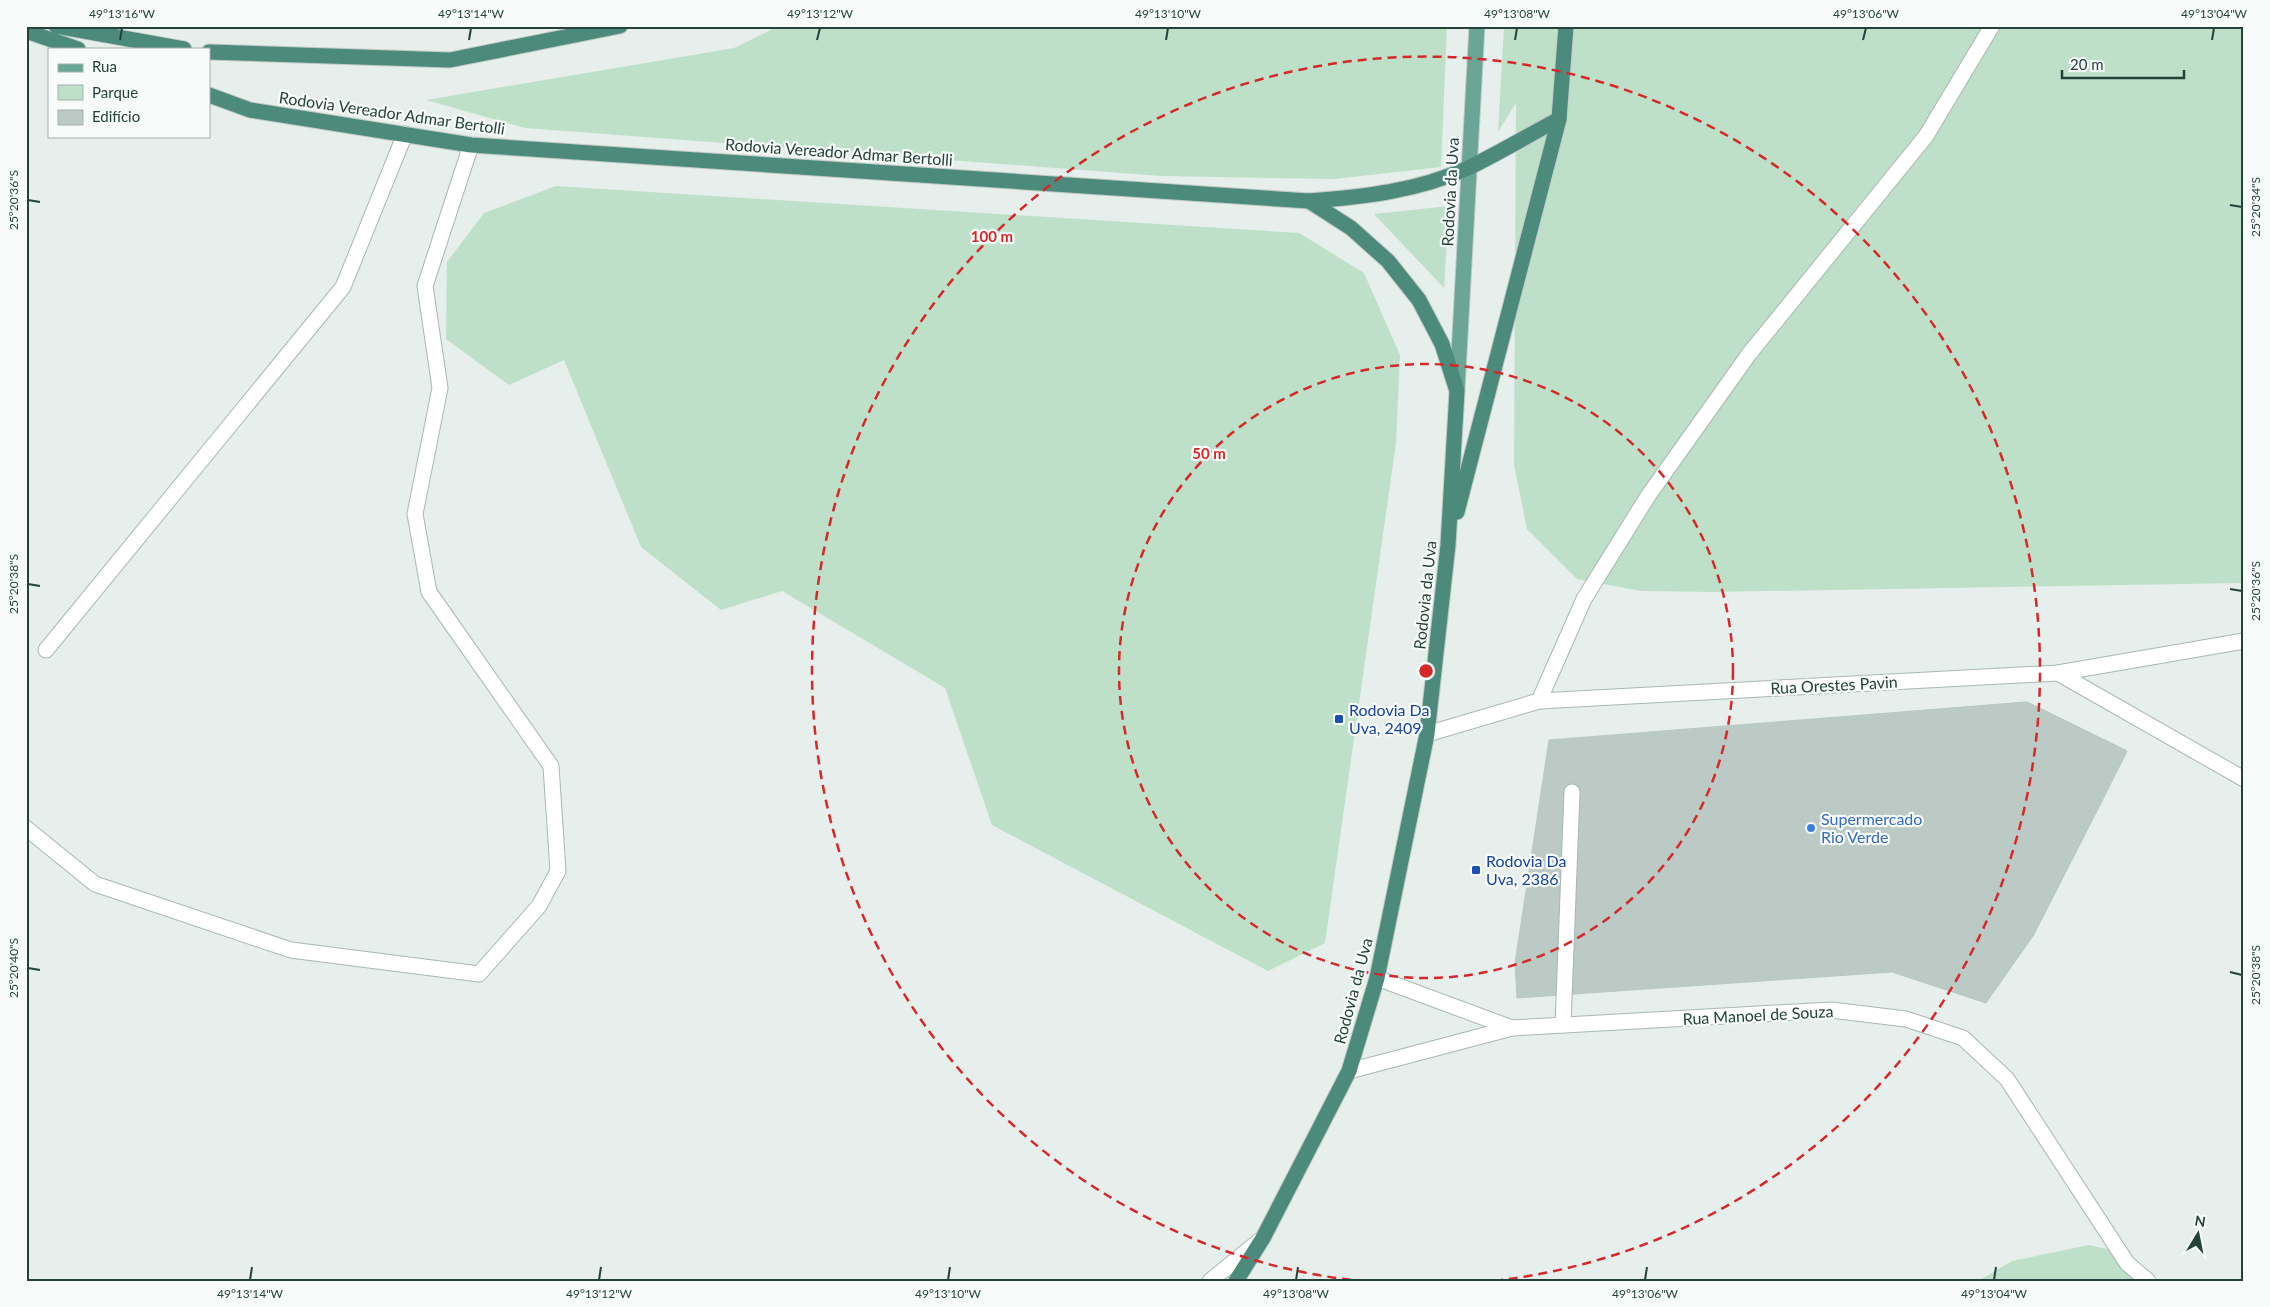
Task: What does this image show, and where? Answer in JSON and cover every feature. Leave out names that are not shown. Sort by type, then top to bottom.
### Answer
[{"type":"highway","points":[[56,26],[178,48]]},
{"type":"highway","points":[[210,52],[450,60],[620,26]]},
{"type":"highway","points":[[1448,545],[1559,119],[1566,26]]},
{"type":"highway","points":[[26,31],[75,48]]},
{"type":"highway","name":"Rodovia Vereador Admar Bertolli","points":[[210,95],[250,110],[471,145],[1309,201],[1363,197],[1417,186],[1468,168],[1559,119]]},
{"type":"highway","points":[[1309,201],[1358,234],[1388,261],[1419,300],[1442,344],[1457,391]]},
{"type":"highway","name":"Rodovia da Uva","points":[[1236,1281],[1263,1238],[1349,1071],[1377,978],[1427,734],[1448,545],[1457,391]]},
{"type":"main road","name":"Rodovia da Uva","points":[[1457,391],[1477,26]]},
{"type":"street","points":[[1539,701],[1584,599],[1648,496],[1749,354],[1926,136],[1992,26]]},
{"type":"street","points":[[46,650],[343,287],[405,134]]},
{"type":"street","points":[[26,828],[95,884],[291,950],[480,974],[539,906],[558,871],[551,766],[430,592],[415,514],[440,388],[425,286],[471,145]]},
{"type":"street","name":"Rua Orestes Pavin","points":[[1427,734],[1539,701],[2058,673],[2244,641]]},
{"type":"street","points":[[2058,673],[2244,779]]},
{"type":"street","points":[[1563,1025],[1572,792]]},
{"type":"street","name":"Rua Manoel de Souza","points":[[1377,978],[1512,1028]]},
{"type":"street","name":"Rua Manoel de Souza","points":[[1349,1071],[1512,1028],[1831,1010],[1906,1019],[1963,1038],[2007,1080],[2127,1263],[2148,1281]]},
{"type":"street","points":[[1210,1281],[1263,1238]]},
{"type":"green space","points":[[779,26],[1447,26],[1441,167],[1334,179],[1161,176],[525,128],[426,100],[734,48]]},
{"type":"green space","points":[[1504,26],[2244,26],[2244,583],[1712,592],[1641,591],[1577,579],[1527,529],[1514,465],[1516,103],[1498,132]]},
{"type":"green space","points":[[556,186],[1299,233],[1364,273],[1400,355],[1396,443],[1325,943],[1268,971],[992,825],[945,688],[782,591],[721,610],[641,547],[564,360],[509,385],[446,339],[447,262],[484,213]]},
{"type":"green space","points":[[1449,206],[1444,288],[1374,214]]},
{"type":"green space","points":[[2089,1245],[2125,1253],[2141,1281],[1978,1281],[2012,1261]]},
{"type":"building","points":[[2027,702],[2127,751],[2100,805],[1952,817],[1959,896],[1629,924],[1624,869],[1651,867],[1640,734]]},
{"type":"building","name":"Supermercado Rio Verde","points":[[2027,702],[2127,751],[2033,936],[1986,1003],[1892,972],[1517,998],[1515,963],[1549,740]]},
{"type":"building","points":[[2100,805],[2033,936],[1959,896],[1952,817]]},
{"type":"building","points":[[1910,901],[1913,930],[1889,934],[1631,953],[1629,924]]},
{"type":"place","name":"Rodovia Da Uva, 2409","points":[[1339,719]]},
{"type":"place","name":"Supermercado Rio Verde","points":[[1811,828]]},
{"type":"place","name":"Rodovia Da Uva, 2386","points":[[1476,870]]}]
